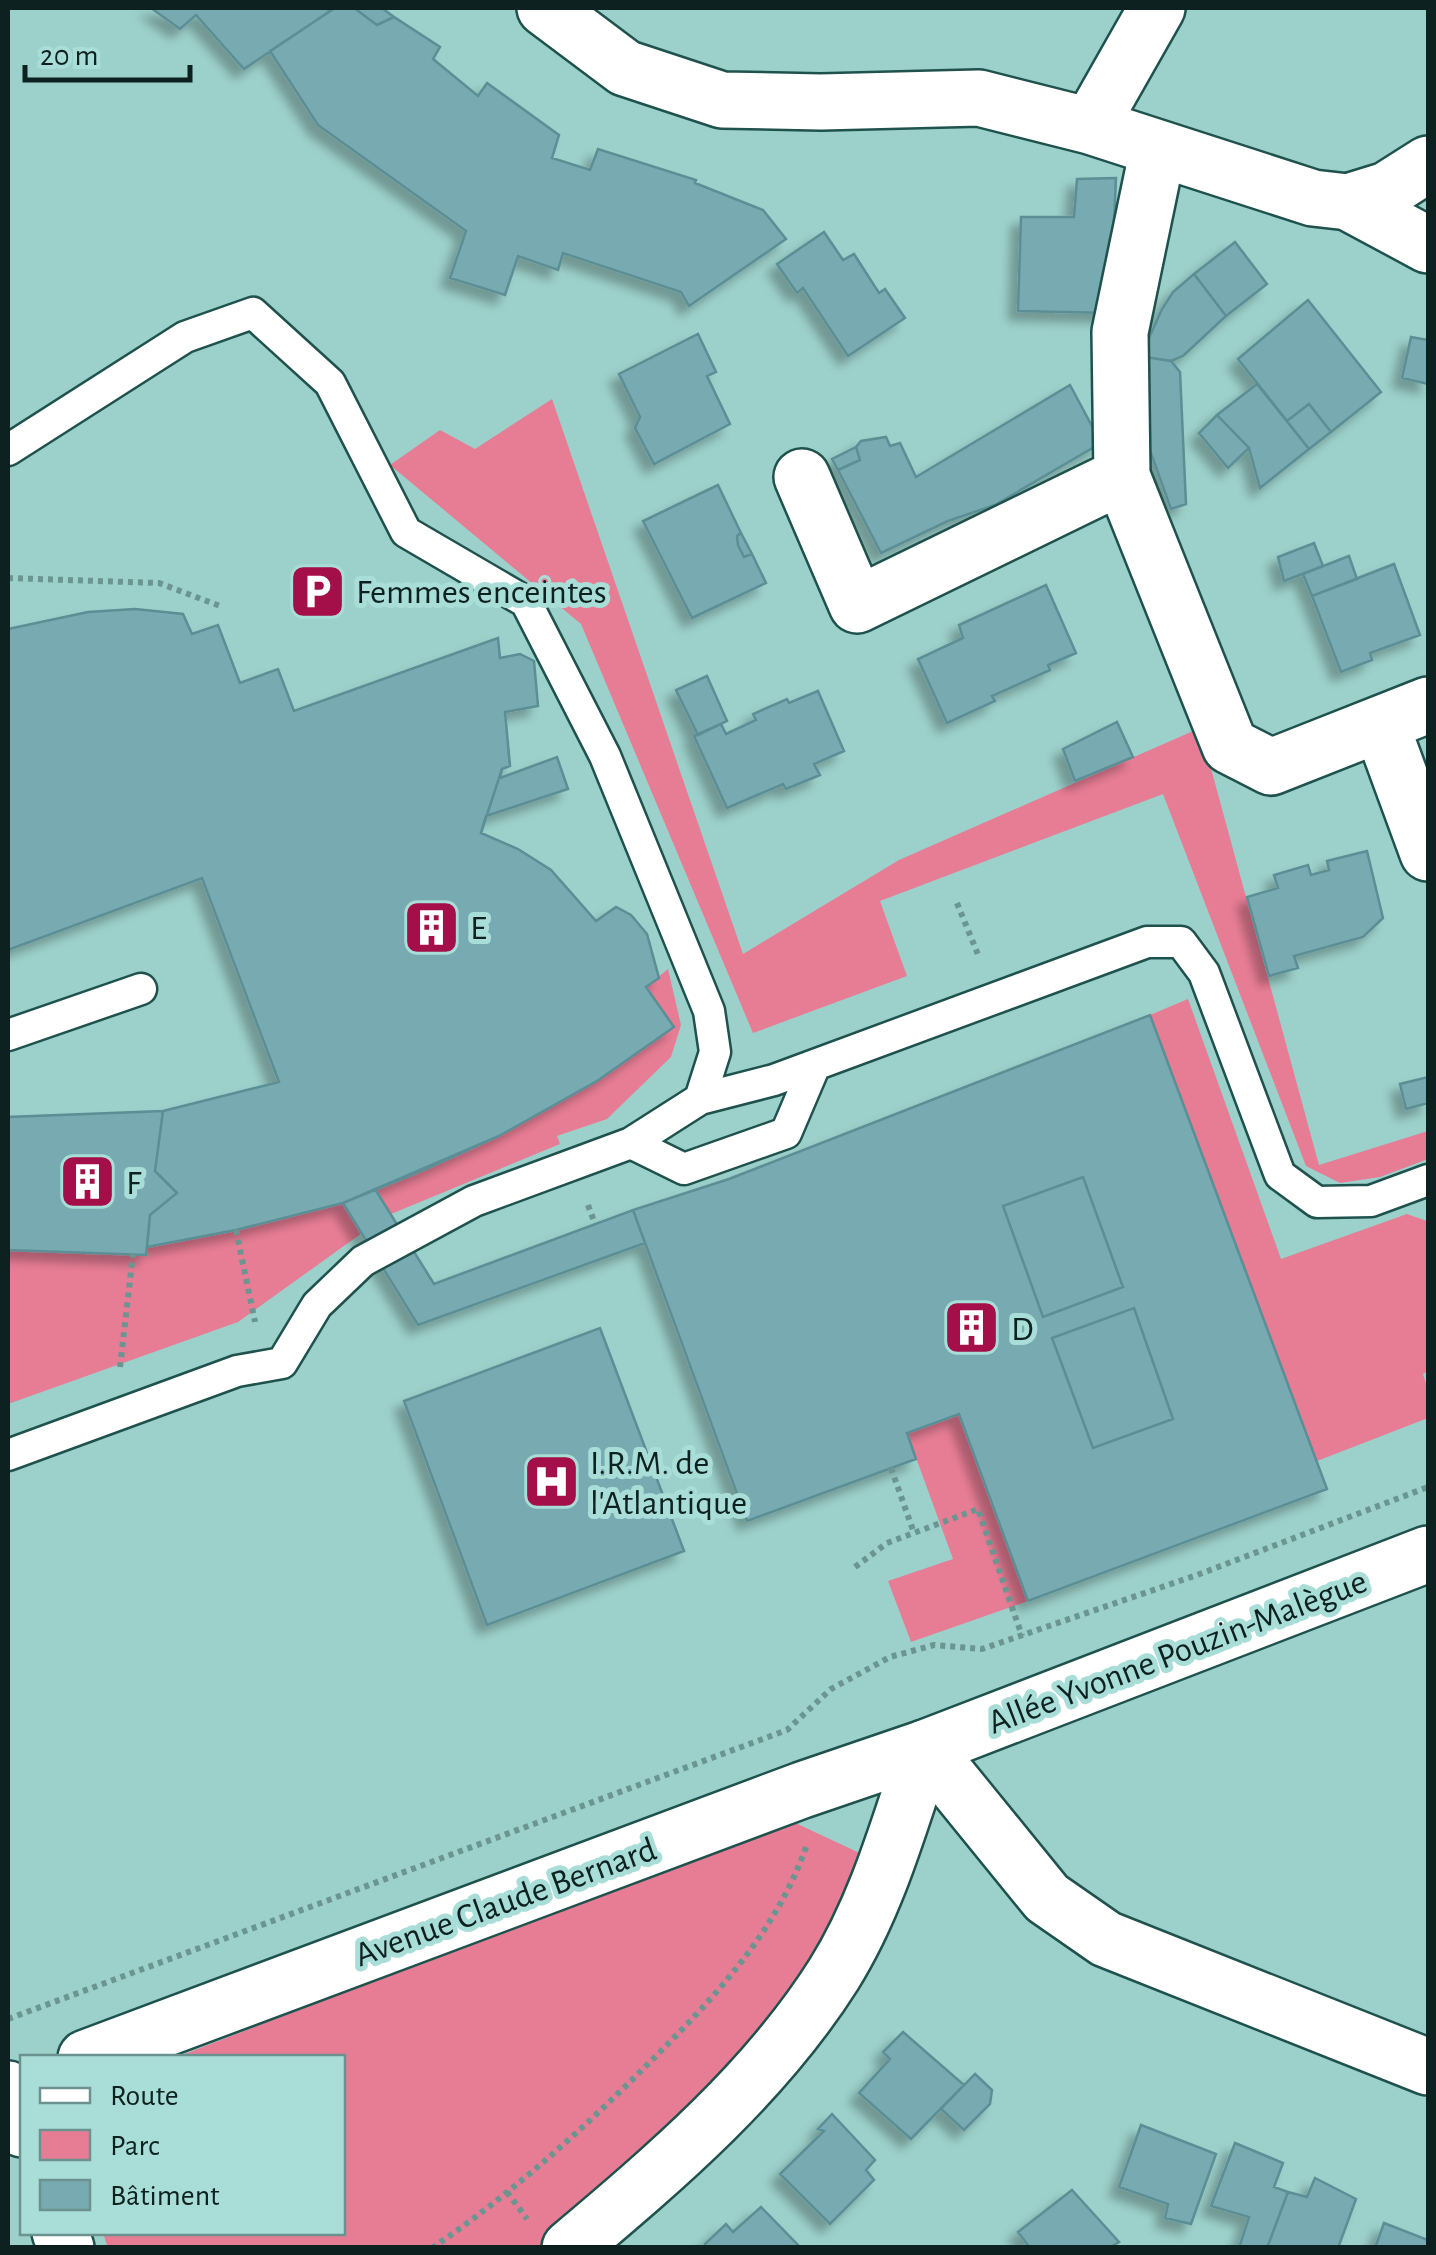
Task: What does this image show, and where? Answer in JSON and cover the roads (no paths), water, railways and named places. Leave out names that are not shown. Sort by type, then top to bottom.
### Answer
[{"type":"street","points":[[545,8],[625,68],[722,100],[979,98],[1090,126],[1313,198],[1348,202],[1428,245]]},
{"type":"street","points":[[1090,126],[1157,8]]},
{"type":"street","points":[[1158,149],[1120,332],[1122,476],[1230,746],[1271,767],[1405,715],[1428,854]]},
{"type":"street","points":[[1348,202],[1387,190],[1428,164]]},
{"type":"street","points":[[802,478],[857,605],[1122,476]]},
{"type":"street","name":"Allée Yvonne Pouzin-Malègue","points":[[925,1748],[1428,1554]]},
{"type":"street","points":[[925,1748],[1047,1898],[1106,1939],[1428,2068]]},
{"type":"street","points":[[570,2248],[682,2154],[775,2053],[833,1976],[862,1922],[883,1870],[925,1748]]},
{"type":"street","name":"Avenue Claude Bernard","points":[[94,2055],[802,1790],[925,1748]]},
{"type":"street","points":[[8,2088],[20,2123]]},
{"type":"lane","points":[[8,450],[185,337],[253,313],[330,383],[406,532],[526,602],[604,756],[709,1011],[715,1052],[700,1099]]},
{"type":"lane","points":[[8,1456],[237,1371],[282,1364],[316,1305],[363,1261],[474,1201],[632,1143],[700,1099],[746,1089],[815,1065],[1147,942],[1182,942],[1204,973],[1280,1175],[1316,1202],[1371,1201],[1428,1180]]},
{"type":"lane","points":[[8,1034],[141,989]]},
{"type":"lane","points":[[632,1143],[684,1169],[786,1132],[815,1065]]},
{"type":"place","name":"Femmes enceintes","points":[[317,591]]},
{"type":"place","name":"E","points":[[431,927]]},
{"type":"place","name":"F","points":[[87,1182]]},
{"type":"place","name":"D","points":[[972,1328]]},
{"type":"place","name":"I.R.M. de l'Atlantique","points":[[551,1482]]}]
